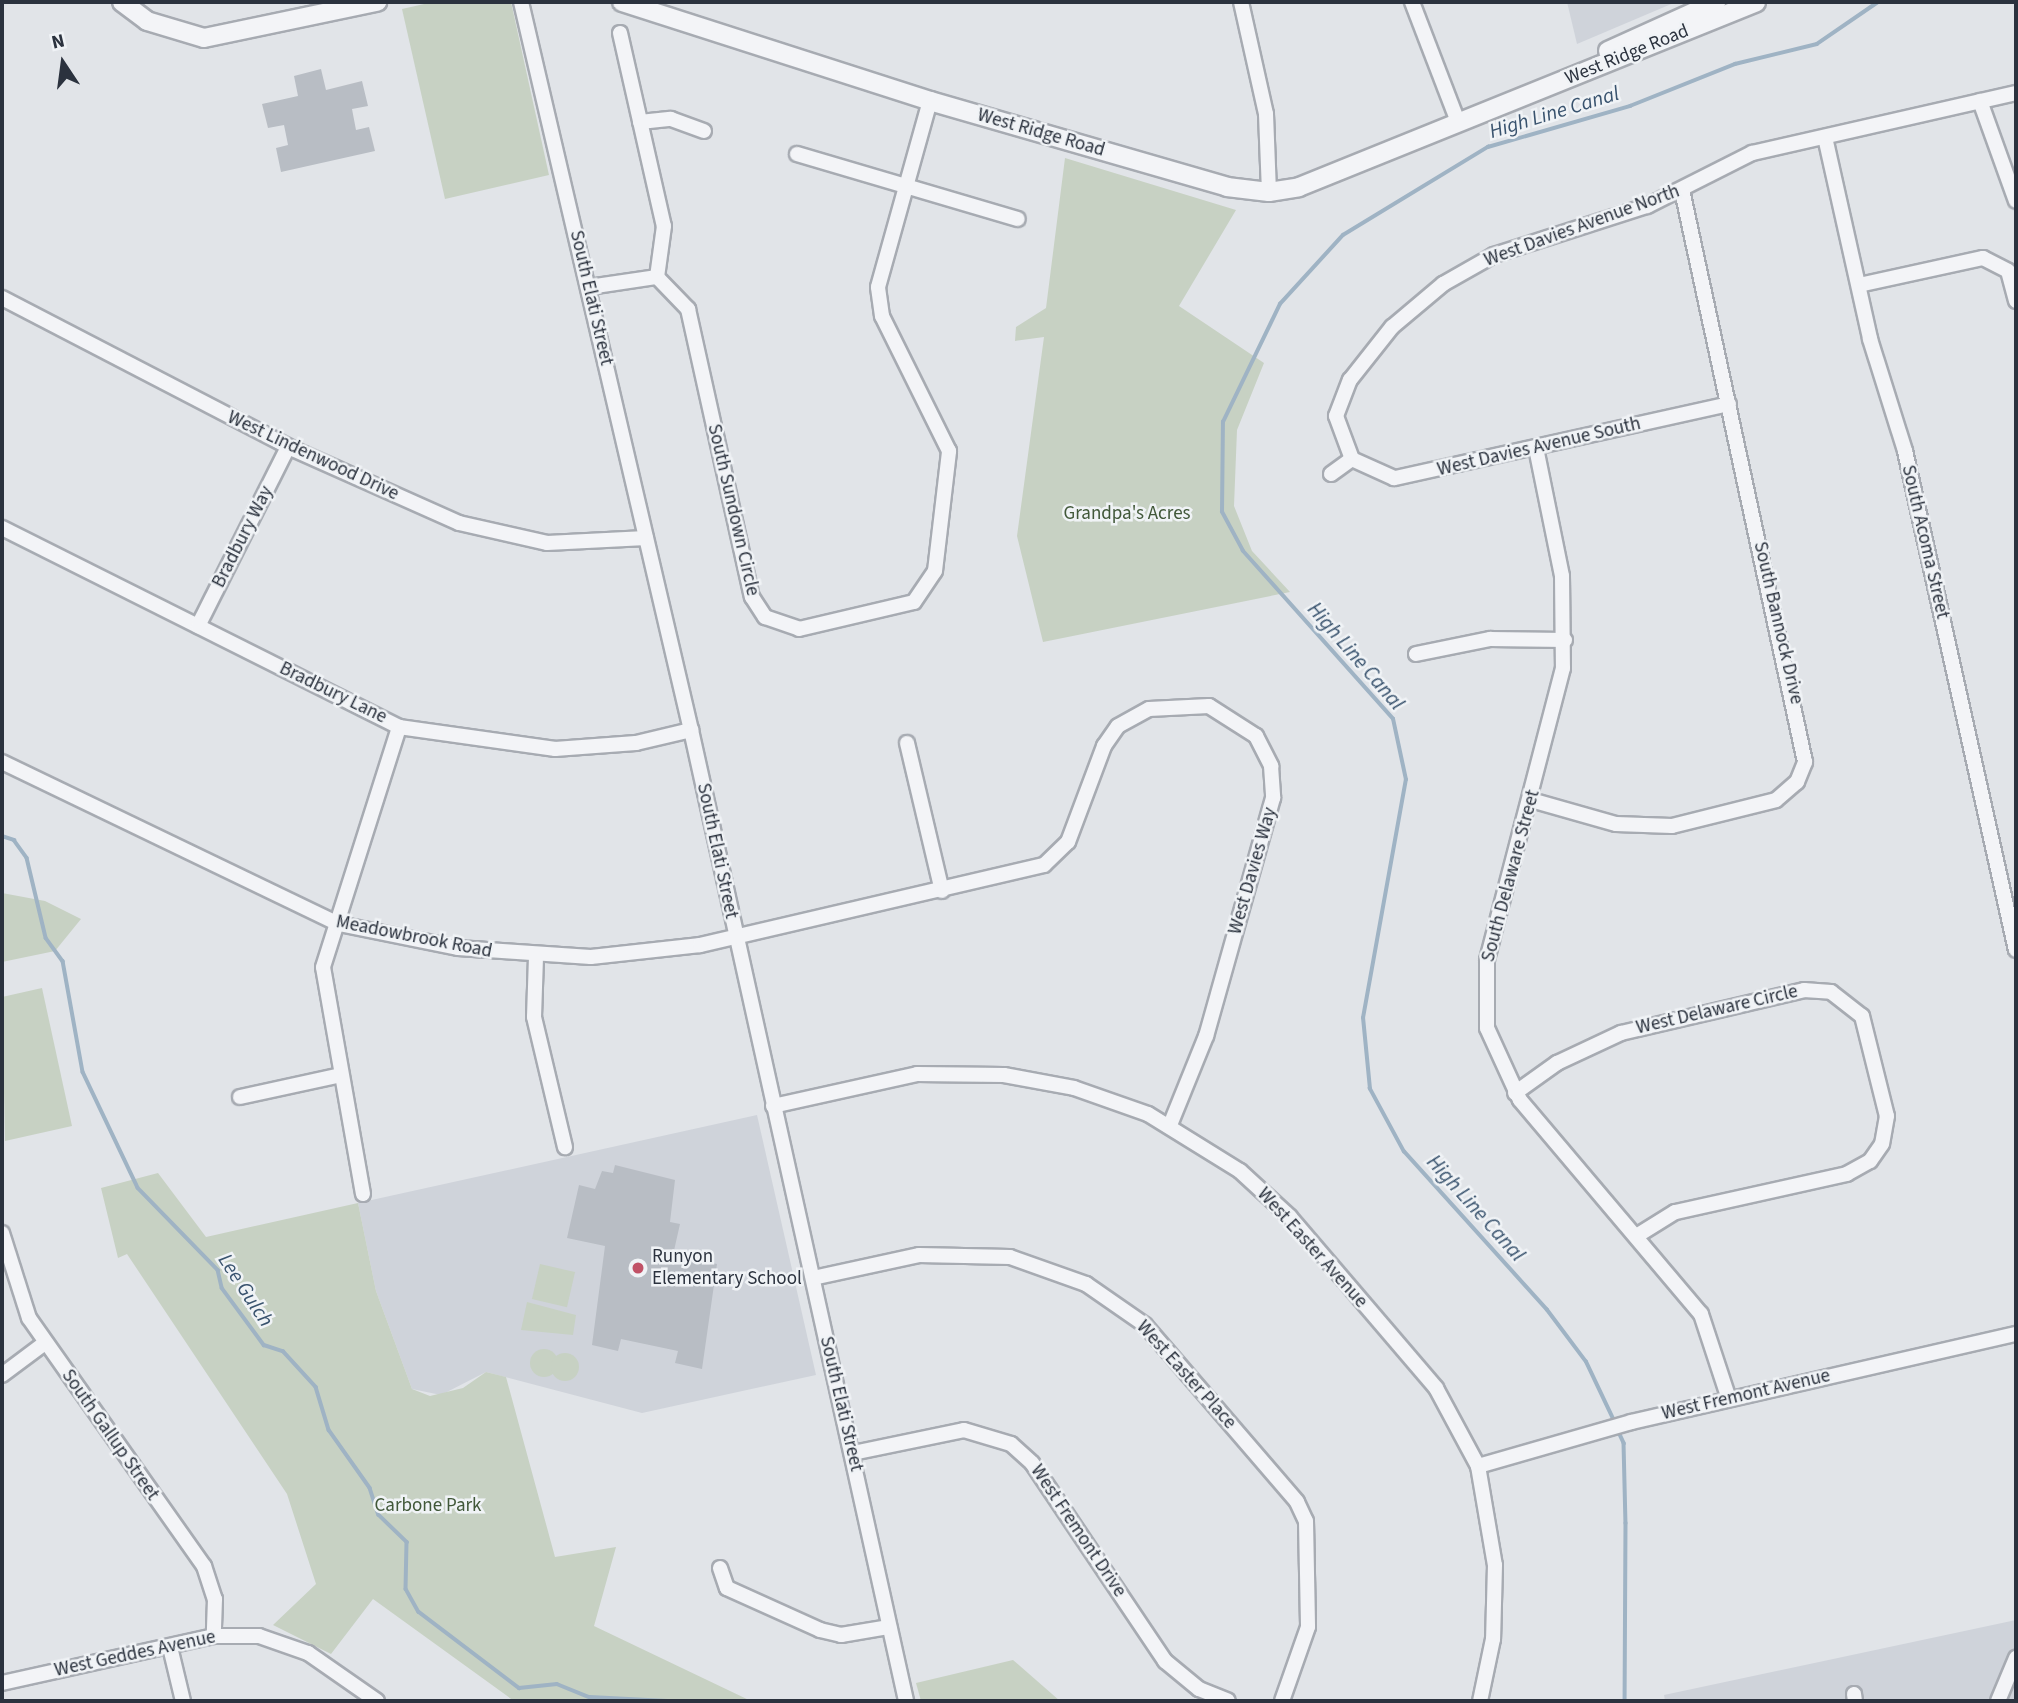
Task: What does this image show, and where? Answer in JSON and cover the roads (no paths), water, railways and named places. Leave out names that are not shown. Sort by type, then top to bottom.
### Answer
[{"type":"street","points":[[121,2],[167,30],[204,38],[332,7],[377,2]]},
{"type":"street","name":"South Elati Street","points":[[521,2],[691,730],[906,1701]]},
{"type":"street","name":"West Ridge Road","points":[[622,2],[930,100],[1227,187],[1269,192],[1299,187],[1756,2]]},
{"type":"street","points":[[1241,2],[1266,114],[1269,192]]},
{"type":"street","points":[[1412,2],[1458,122]]},
{"type":"street","name":"West Ridge Road","points":[[1458,122],[1716,2]]},
{"type":"street","points":[[589,287],[657,277],[666,240],[620,33]]},
{"type":"street","name":"West Davies Avenue North","points":[[1352,459],[1337,429],[1338,402],[1369,352],[1418,303],[1494,255],[1682,190],[1752,153],[2016,93]]},
{"type":"street","name":"South Sundown Circle","points":[[657,277],[688,309],[760,613],[793,629],[903,606],[931,583],[949,464],[944,436],[878,297],[930,100]]},
{"type":"street","points":[[1980,102],[2016,201]]},
{"type":"street","points":[[640,122],[671,119],[704,131]]},
{"type":"street","name":"South Acoma Street","points":[[1825,137],[1859,285],[1905,451],[2016,950]]},
{"type":"street","points":[[797,154],[1018,219]]},
{"type":"street","name":"South Bannock Drive","points":[[1531,800],[1616,824],[1672,826],[1776,800],[1802,773],[1807,746],[1682,190]]},
{"type":"street","points":[[1859,285],[1983,258],[2008,271],[2016,301]]},
{"type":"street","name":"West Lindenwood Drive","points":[[2,298],[288,447],[494,534],[560,543],[646,538]]},
{"type":"street","name":"West Davies Avenue South","points":[[1352,459],[1376,475],[1407,477],[1729,404]]},
{"type":"street","name":"Bradbury Way","points":[[198,626],[288,447]]},
{"type":"street","name":"South Delaware Street","points":[[1536,447],[1562,576],[1564,640],[1558,696],[1484,984],[1492,1048],[1515,1093],[1639,1236],[1701,1314],[1729,1399]]},
{"type":"street","points":[[1331,474],[1352,459]]},
{"type":"street","name":"Bradbury Lane","points":[[2,528],[399,727],[555,749],[636,743],[691,730]]},
{"type":"street","points":[[1416,654],[1490,639],[1564,640]]},
{"type":"street","name":"West Davies Way","points":[[735,937],[1034,869],[1058,855],[1104,746],[1128,718],[1196,704],[1247,726],[1271,766],[1273,798],[1206,1036],[1170,1125]]},
{"type":"street","points":[[363,1194],[323,967],[339,924],[399,727]]},
{"type":"street","points":[[907,743],[942,891]]},
{"type":"street","name":"Meadowbrook Road","points":[[2,762],[339,924],[536,957],[626,955],[735,937]]},
{"type":"street","points":[[536,957],[534,1017],[565,1147]]},
{"type":"street","name":"West Delaware Circle","points":[[1515,1093],[1557,1063],[1621,1033],[1804,989],[1831,992],[1862,1016],[1887,1116],[1882,1144],[1870,1161],[1847,1174],[1675,1212],[1639,1236]]},
{"type":"street","name":"West Easter Avenue","points":[[773,1106],[877,1079],[972,1072],[1074,1088],[1170,1125],[1222,1157],[1290,1217],[1436,1388],[1478,1466],[1495,1564],[1493,1639],[1480,1701]]},
{"type":"street","points":[[240,1097],[341,1075]]},
{"type":"street","name":"South Gallup Street","points":[[2,1233],[21,1304],[45,1343],[204,1566],[215,1600],[214,1636]]},
{"type":"street","name":"West Easter Place","points":[[813,1278],[919,1255],[1010,1257],[1086,1284],[1144,1325],[1297,1502],[1306,1521],[1308,1627],[1282,1701]]},
{"type":"street","name":"West Fremont Avenue","points":[[1478,1466],[1631,1422],[2016,1334]]},
{"type":"street","points":[[2,1375],[45,1343]]},
{"type":"street","name":"West Fremont Drive","points":[[853,1453],[964,1430],[1011,1444],[1032,1463],[1166,1661],[1199,1689],[1228,1701]]},
{"type":"street","points":[[720,1569],[727,1588],[820,1630],[851,1634],[889,1627]]},
{"type":"street","name":"West Geddes Avenue","points":[[2,1682],[214,1636],[282,1641],[377,1701]]},
{"type":"street","points":[[170,1647],[183,1701]]},
{"type":"street","points":[[1998,1701],[2016,1658]]},
{"type":"waterway","name":"High Line Canal","points":[[1614,1421],[1586,1362],[1547,1310],[1404,1152],[1370,1089],[1363,1018],[1406,780],[1393,719],[1243,551],[1222,512],[1223,422],[1280,304],[1343,235],[1488,147],[1630,106],[1735,64],[1817,44],[1878,2]]},
{"type":"waterway","name":"Lee Gulch","points":[[2,836],[14,840],[27,858],[46,938],[63,961],[83,1072],[138,1188],[218,1270],[222,1288],[264,1345],[283,1351],[316,1387],[329,1430],[370,1488],[379,1515],[407,1542],[406,1589],[419,1612],[519,1688],[557,1684],[590,1697],[667,1701]]},
{"type":"waterway","name":"High Line Canal","points":[[1617,1428],[1624,1443],[1625,1701]]},
{"type":"place","name":"Runyon Elementary School","points":[[638,1268]]},
{"type":"park label","name":"Grandpa's Acres","points":[[1127,514]]},
{"type":"park label","name":"Carbone Park","points":[[428,1506]]}]
